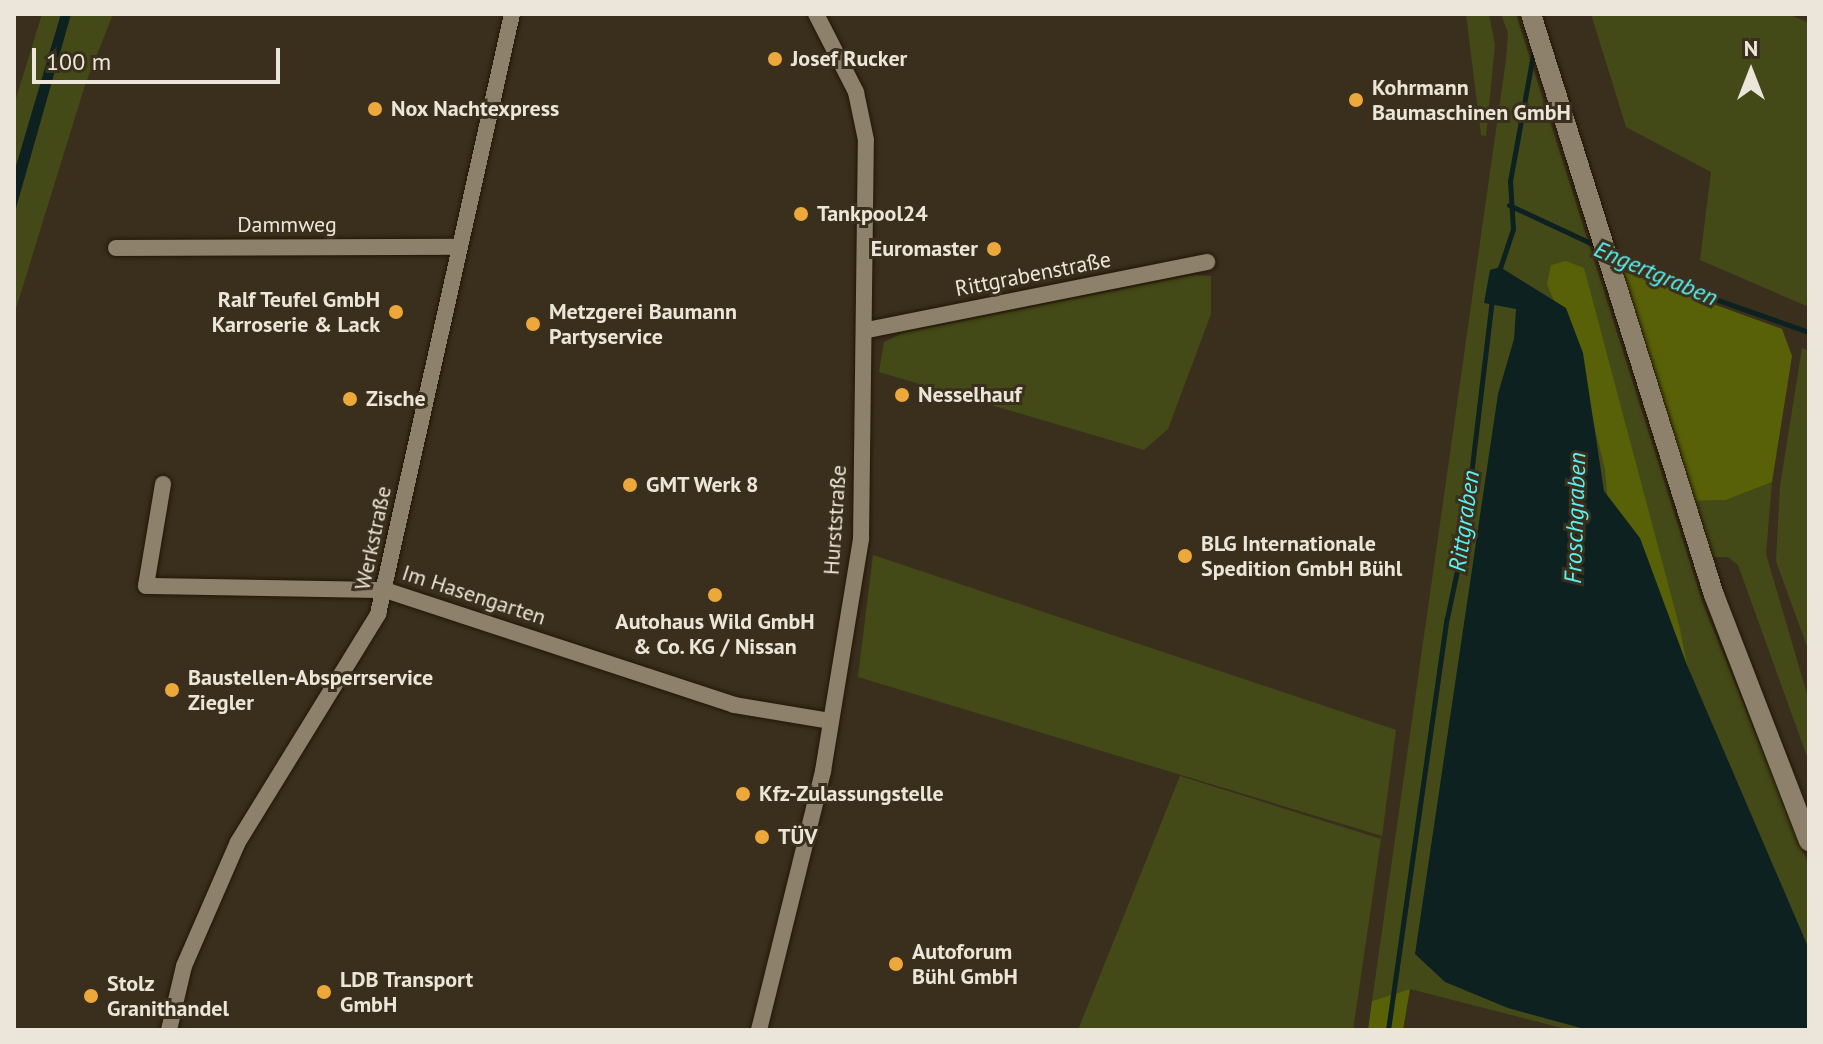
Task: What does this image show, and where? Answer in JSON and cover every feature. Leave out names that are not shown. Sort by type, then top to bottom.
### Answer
[{"type":"main road","points":[[1531,14],[1714,595],[1809,841]]},
{"type":"street","name":"Werkstraße","points":[[169,1030],[184,966],[238,842],[378,614],[512,14]]},
{"type":"street","name":"Hurststraße","points":[[759,1030],[831,721],[861,539],[867,330],[866,140],[856,92],[816,14]]},
{"type":"street","name":"Dammweg","points":[[116,248],[459,247]]},
{"type":"street","name":"Rittgrabenstraße","points":[[867,330],[1207,262]]},
{"type":"street","name":"Im Hasengarten","points":[[163,484],[146,586],[385,590],[734,705],[831,721]]},
{"type":"green space","points":[[42,14],[61,14],[14,173],[14,105]]},
{"type":"green space","points":[[71,14],[113,14],[85,85],[14,315],[14,215]]},
{"type":"green space","points":[[1466,14],[1489,14],[1495,45],[1486,136],[1481,135]]},
{"type":"green space","points":[[1501,14],[1516,14],[1703,604],[1809,866],[1809,1030],[1570,1030],[1410,989],[1372,1001],[1506,60],[1508,33]]},
{"type":"green space","points":[[1591,14],[1788,14],[1809,23],[1809,307],[1700,260],[1711,172],[1626,127]]},
{"type":"green space","points":[[1566,261],[1584,268],[1680,629],[1687,665],[1681,690],[1614,573],[1605,469],[1577,357],[1547,284],[1551,265]]},
{"type":"green space","points":[[1622,271],[1782,329],[1792,356],[1772,482],[1726,500],[1692,501]]},
{"type":"green space","points":[[1195,275],[1211,276],[1211,314],[1168,429],[1144,450],[879,372],[884,342],[903,333]]},
{"type":"green space","points":[[1802,348],[1809,351],[1809,652],[1776,561],[1780,486]]},
{"type":"green space","points":[[1772,482],[1766,554],[1809,701],[1809,762],[1738,565],[1728,557],[1710,557],[1692,501],[1726,500]]},
{"type":"green space","points":[[873,555],[1396,730],[1382,836],[858,677]]},
{"type":"green space","points":[[1180,776],[1381,839],[1353,1030],[1078,1030]]},
{"type":"green space","points":[[1410,989],[1403,1030],[1368,1030],[1372,1001]]},
{"type":"water","points":[[61,14],[71,14],[14,215],[14,173]]},
{"type":"water","name":"Froschgraben","points":[[1500,267],[1566,308],[1583,353],[1604,491],[1640,538],[1687,665],[1809,949],[1809,1030],[1588,1030],[1508,1008],[1445,982],[1415,954],[1498,394],[1514,339],[1516,309],[1484,303],[1490,270]]},
{"type":"waterway","name":"Rittgraben","points":[[1498,274],[1513,229],[1510,181],[1534,49]]},
{"type":"waterway","name":"Engertgraben","points":[[1509,205],[1597,246]]},
{"type":"waterway","name":"Engertgraben","points":[[1613,255],[1661,280],[1809,332]]},
{"type":"waterway","name":"Rittgraben","points":[[1388,1030],[1447,618],[1463,542],[1492,299]]},
{"type":"place","name":"Josef Rucker","points":[[775,59]]},
{"type":"place","name":"Kohrmann Baumaschinen GmbH","points":[[1356,100]]},
{"type":"place","name":"Nox Nachtexpress","points":[[375,109]]},
{"type":"place","name":"Tankpool24","points":[[801,214]]},
{"type":"place","name":"Euromaster","points":[[994,249]]},
{"type":"place","name":"Ralf Teufel GmbH Karroserie & Lack","points":[[396,312]]},
{"type":"place","name":"Metzgerei Baumann Partyservice","points":[[533,324]]},
{"type":"place","name":"Nesselhauf","points":[[902,395]]},
{"type":"place","name":"Zische","points":[[350,399]]},
{"type":"place","name":"GMT Werk 8","points":[[630,485]]},
{"type":"place","name":"BLG Internationale Spedition GmbH Bühl","points":[[1185,556]]},
{"type":"place","name":"Autohaus Wild GmbH & Co. KG / Nissan","points":[[715,595]]},
{"type":"place","name":"Baustellen-Absperrservice Ziegler","points":[[172,690]]},
{"type":"place","name":"Kfz-Zulassungstelle","points":[[743,794]]},
{"type":"place","name":"TÜV","points":[[762,837]]},
{"type":"place","name":"Autoforum Bühl GmbH","points":[[896,964]]},
{"type":"place","name":"LDB Transport GmbH","points":[[324,992]]},
{"type":"place","name":"Stolz Granithandel","points":[[91,996]]}]
